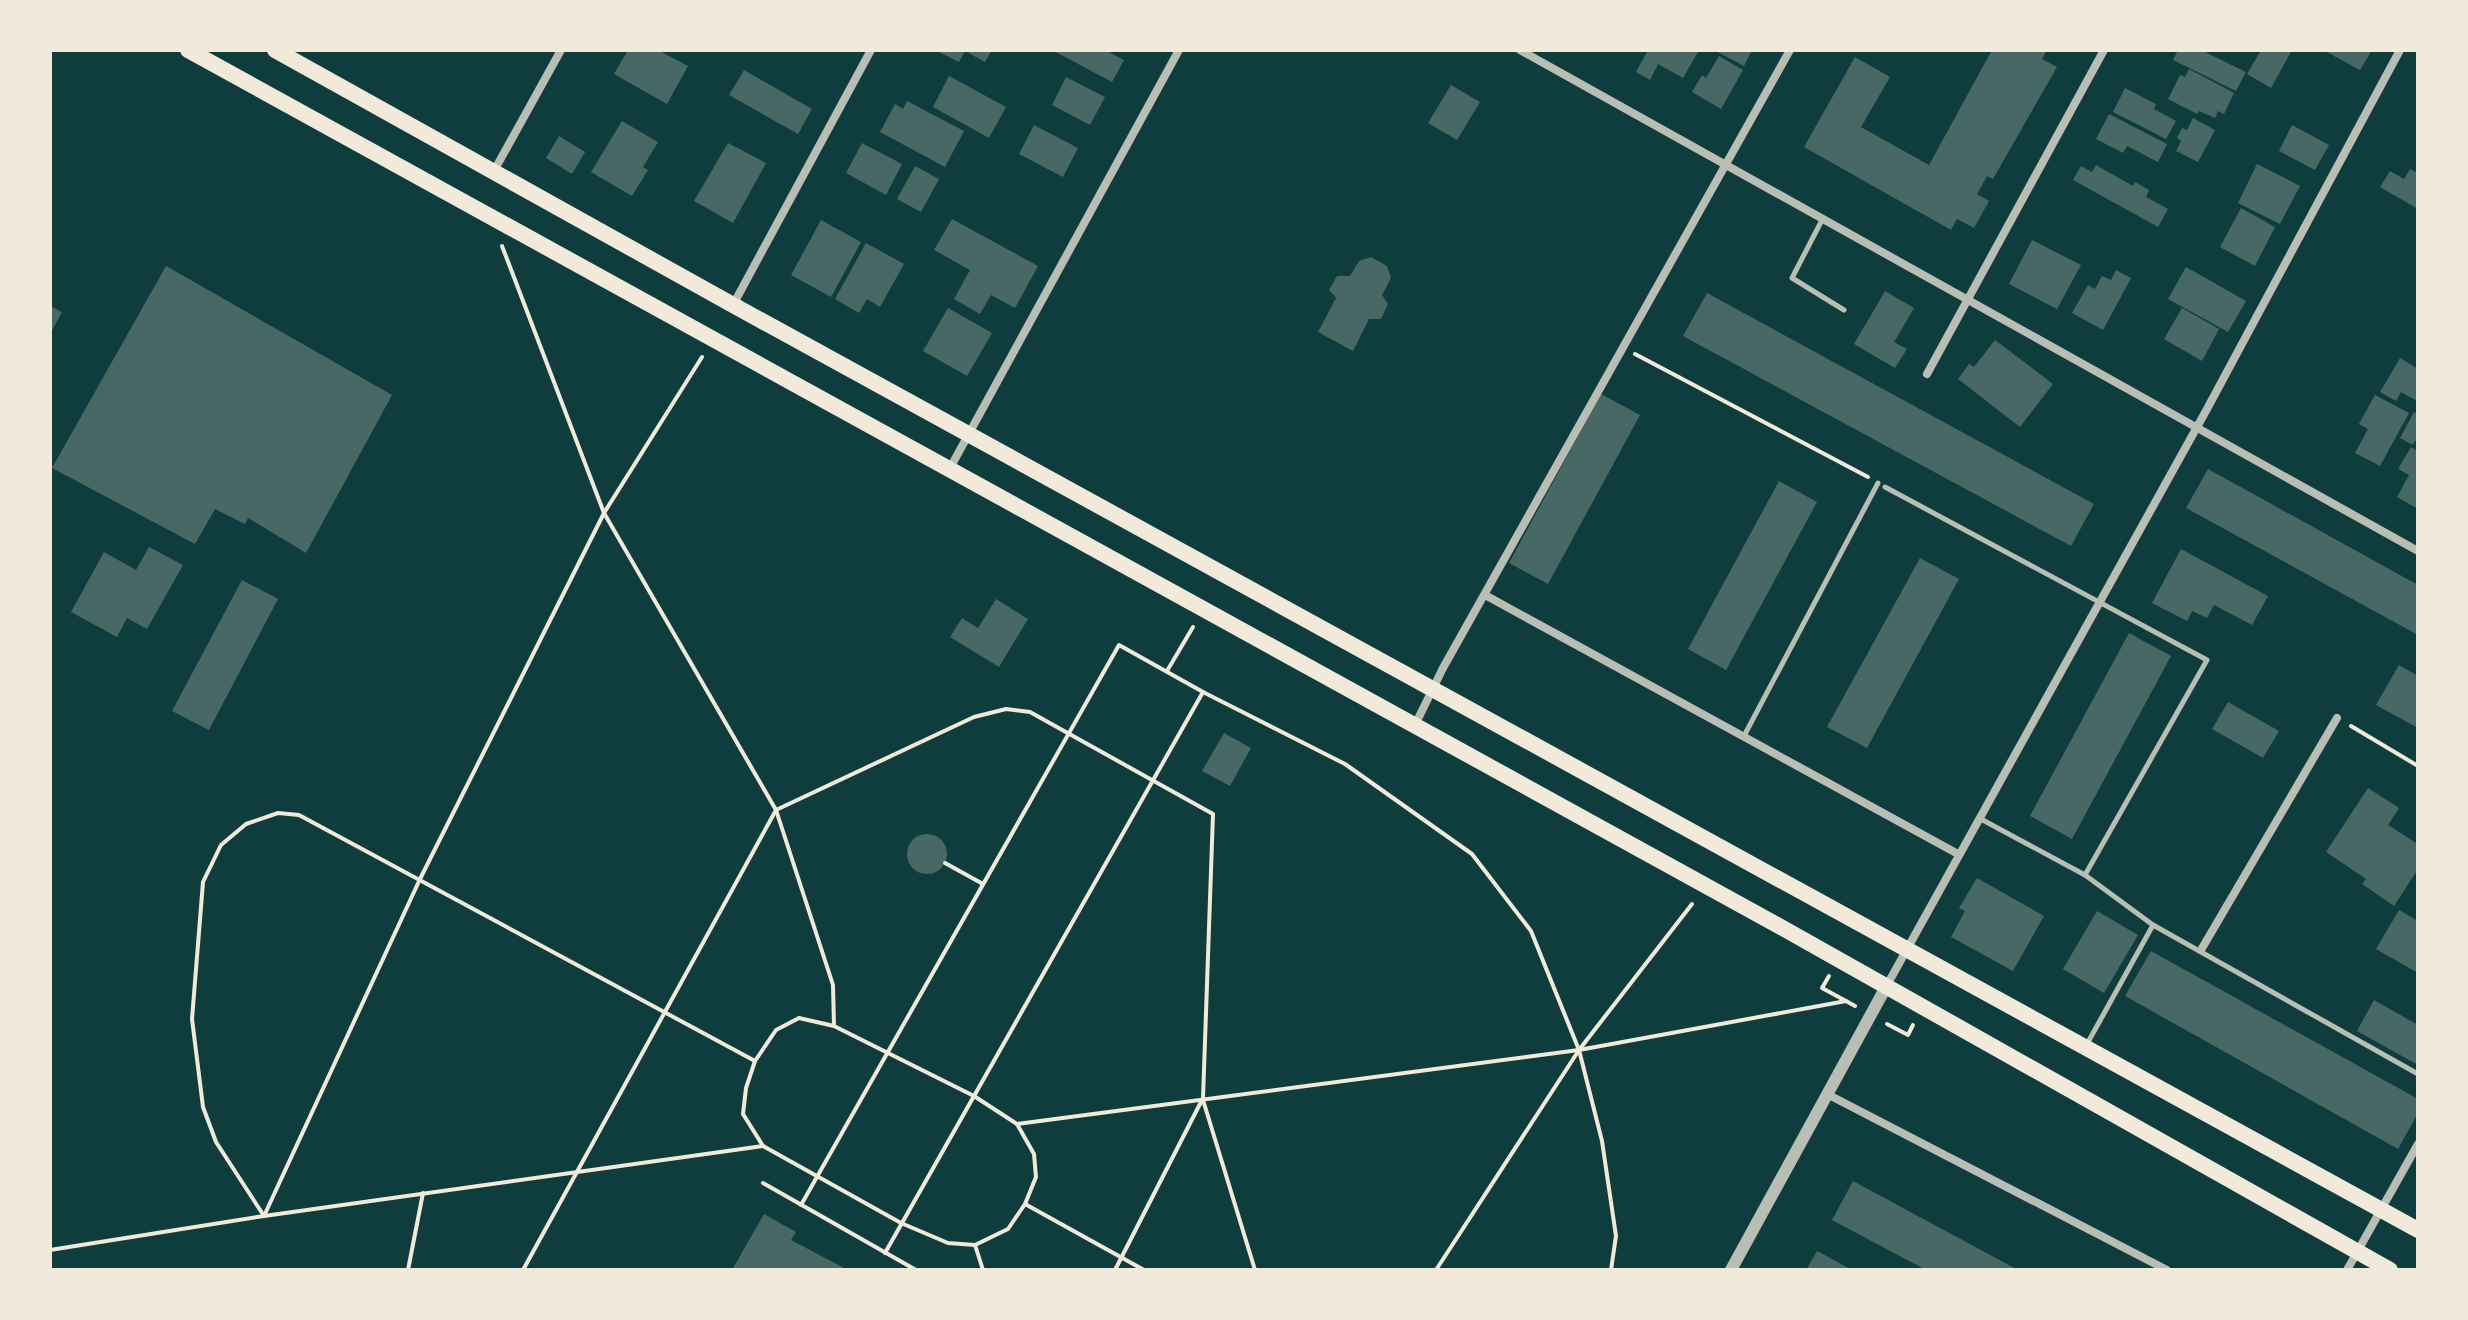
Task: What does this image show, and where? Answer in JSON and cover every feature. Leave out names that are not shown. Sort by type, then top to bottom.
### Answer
[{"type":"main road","points":[[188,50],[1765,918],[2390,1270]]},
{"type":"main road","points":[[275,50],[733,305],[2418,1230]]},
{"type":"street","points":[[494,171],[561,50]]},
{"type":"street","points":[[733,305],[871,50]]},
{"type":"street","points":[[949,470],[1179,50]]},
{"type":"street","points":[[1520,50],[2418,551]]},
{"type":"street","points":[[1415,725],[1433,687],[1790,50]]},
{"type":"street","points":[[1927,374],[2104,50]]},
{"type":"street","points":[[1731,1270],[1906,948],[2197,427],[2400,50]]},
{"type":"street","points":[[1485,595],[1958,854]]},
{"type":"street","points":[[2201,950],[2337,718]]},
{"type":"street","points":[[1827,1094],[2167,1270]]},
{"type":"street","points":[[2347,1270],[2418,1144]]},
{"type":"lane","points":[[1823,219],[1792,278],[1844,310]]},
{"type":"lane","points":[[1743,737],[1878,483]]},
{"type":"lane","points":[[1885,487],[2101,600],[2207,660],[2085,875]]},
{"type":"lane","points":[[1979,818],[2085,875],[2153,925],[2418,1074]]},
{"type":"lane","points":[[2085,1048],[2153,925]]},
{"type":"path","points":[[501,239],[604,513],[776,810],[833,985],[834,1026]]},
{"type":"path","points":[[1622,348],[1878,483]]},
{"type":"path","points":[[264,1216],[420,879],[604,513],[706,352]]},
{"type":"path","points":[[1167,672],[1194,625]]},
{"type":"path","points":[[801,1205],[1119,645],[1203,692],[1345,764],[1472,854],[1531,931],[1579,1050],[1604,1154],[1616,1236],[1611,1270]]},
{"type":"path","points":[[885,1253],[1203,692]]},
{"type":"path","points":[[523,1270],[776,810],[974,717],[1006,709],[1030,712],[1213,814],[1203,1098],[1255,1270]]},
{"type":"path","points":[[2337,718],[2418,766]]},
{"type":"path","points":[[264,1216],[216,1142],[203,1107],[192,1019],[203,882],[221,845],[246,824],[278,813],[299,815],[755,1061]]},
{"type":"path","points":[[945,863],[983,884]]},
{"type":"path","points":[[1436,1270],[1579,1050],[1692,904]]},
{"type":"path","points":[[1017,1124],[1579,1050],[1846,1001]]},
{"type":"path","points":[[799,1018],[834,1026],[887,1052],[974,1096],[1017,1124],[1034,1154],[1036,1177],[1025,1204],[1008,1229],[975,1245],[948,1243],[901,1223],[763,1146],[743,1114],[746,1088],[755,1061],[776,1030],[799,1018]]},
{"type":"path","points":[[1115,1270],[1203,1098]]},
{"type":"path","points":[[50,1250],[264,1216],[763,1146]]},
{"type":"path","points":[[763,1183],[916,1270]]},
{"type":"path","points":[[408,1270],[423,1193]]},
{"type":"path","points":[[1025,1204],[1144,1270]]},
{"type":"path","points":[[975,1245],[983,1270]]},
{"type":"building","points":[[628,50],[658,50],[688,66],[667,104],[614,74]]},
{"type":"building","points":[[935,50],[992,50],[985,62],[965,51],[959,62]]},
{"type":"building","points":[[1052,50],[1105,50],[1124,60],[1112,82]]},
{"type":"building","points":[[1648,50],[1699,50],[1683,78],[1658,64],[1650,80],[1636,72]]},
{"type":"building","points":[[1714,50],[1752,50],[1744,66]]},
{"type":"building","points":[[1992,50],[2047,50],[2042,59],[2057,67],[1993,179],[1987,176],[1977,194],[1989,201],[1974,228],[1957,219],[1951,230],[1804,147],[1855,57],[1890,77],[1861,127],[1929,165]]},
{"type":"building","points":[[2178,50],[2201,50],[2246,72],[2236,91],[2173,60]]},
{"type":"building","points":[[2261,50],[2292,50],[2271,88],[2247,74]]},
{"type":"building","points":[[2323,50],[2372,50],[2360,70]]},
{"type":"building","points":[[1719,56],[1743,70],[1721,109],[1692,92],[1702,75],[1706,78]]},
{"type":"building","points":[[2189,69],[2234,93],[2224,114],[2218,111],[2215,118],[2199,111],[2197,114],[2168,99],[2180,75],[2185,77]]},
{"type":"building","points":[[744,70],[812,109],[798,134],[729,95]]},
{"type":"building","points":[[949,76],[1006,107],[989,138],[933,107]]},
{"type":"building","points":[[1066,77],[1105,97],[1090,125],[1052,105]]},
{"type":"building","points":[[1451,85],[1480,102],[1457,140],[1428,123]]},
{"type":"building","points":[[2125,88],[2156,104],[2154,109],[2176,121],[2166,139],[2113,112]]},
{"type":"building","points":[[907,101],[964,131],[945,167],[880,132],[895,104],[903,109]]},
{"type":"building","points":[[2109,114],[2167,144],[2158,162],[2127,146],[2123,153],[2096,139]]},
{"type":"building","points":[[2193,118],[2215,130],[2198,162],[2176,151],[2182,128],[2187,130]]},
{"type":"building","points":[[622,121],[658,142],[643,167],[648,170],[632,196],[591,172]]},
{"type":"building","points":[[1034,125],[1078,148],[1063,177],[1019,154]]},
{"type":"building","points":[[2292,125],[2329,145],[2315,170],[2279,151]]},
{"type":"building","points":[[559,136],[585,152],[572,174],[546,158]]},
{"type":"building","points":[[728,143],[766,163],[733,223],[694,201]]},
{"type":"building","points":[[862,143],[902,164],[886,195],[846,173]]},
{"type":"building","points":[[2257,164],[2300,186],[2280,224],[2238,203]]},
{"type":"building","points":[[2096,165],[2133,186],[2135,182],[2149,190],[2146,197],[2168,209],[2158,227],[2073,180],[2081,166],[2092,172]]},
{"type":"building","points":[[915,166],[939,179],[921,212],[897,199]]},
{"type":"building","points":[[2410,169],[2418,173],[2418,209],[2380,187],[2390,171],[2404,179]]},
{"type":"building","points":[[2241,208],[2275,227],[2255,266],[2220,247]]},
{"type":"building","points":[[952,219],[1038,266],[1015,308],[991,295],[980,314],[954,299],[970,270],[934,250]]},
{"type":"building","points":[[821,220],[861,242],[831,297],[791,275]]},
{"type":"building","points":[[2032,240],[2081,265],[2057,309],[2009,284]]},
{"type":"building","points":[[866,243],[904,264],[880,307],[867,299],[859,313],[835,299]]},
{"type":"building","points":[[1371,257],[1387,266],[1391,278],[1382,295],[1388,304],[1381,319],[1369,319],[1353,351],[1318,332],[1336,298],[1329,290],[1337,276],[1350,276],[1359,261]]},
{"type":"building","points":[[166,266],[392,395],[306,553],[248,518],[245,524],[215,509],[195,544],[52,468]]},
{"type":"building","points":[[2186,267],[2246,301],[2228,332],[2168,299]]},
{"type":"building","points":[[2116,270],[2131,278],[2103,330],[2072,313],[2088,285],[2095,289],[2102,276],[2111,280]]},
{"type":"building","points":[[1885,291],[1914,308],[1894,342],[1907,349],[1895,368],[1854,344]]},
{"type":"building","points":[[1707,293],[2094,504],[2071,546],[1683,336]]},
{"type":"building","points":[[50,306],[62,312],[50,334]]},
{"type":"building","points":[[948,308],[992,333],[967,376],[923,351]]},
{"type":"building","points":[[2182,308],[2219,329],[2202,361],[2164,339]]},
{"type":"building","points":[[1995,340],[2053,384],[2020,427],[1958,379],[1969,364],[1974,367]]},
{"type":"building","points":[[2400,358],[2418,369],[2417,401],[2401,392],[2396,401],[2380,392]]},
{"type":"building","points":[[1601,394],[1640,415],[1548,584],[1509,563]]},
{"type":"building","points":[[2375,395],[2409,413],[2380,466],[2355,453],[2368,429],[2359,424]]},
{"type":"building","points":[[2414,412],[2418,414],[2418,443],[2415,441],[2413,445],[2400,438]]},
{"type":"building","points":[[2411,447],[2418,451],[2418,509],[2397,497],[2409,475],[2398,469]]},
{"type":"building","points":[[2208,469],[2418,585],[2418,635],[2186,508]]},
{"type":"building","points":[[1779,481],[1817,502],[1726,670],[1688,649]]},
{"type":"building","points":[[149,547],[183,565],[147,629],[127,618],[117,637],[71,612],[104,552],[136,570]]},
{"type":"building","points":[[2181,549],[2268,596],[2252,625],[2214,605],[2207,618],[2192,611],[2187,621],[2152,603]]},
{"type":"building","points":[[1920,558],[1959,579],[1867,748],[1827,727]]},
{"type":"building","points":[[242,580],[278,599],[209,730],[172,711]]},
{"type":"building","points":[[996,599],[1028,619],[999,667],[950,637],[962,618],[978,628]]},
{"type":"building","points":[[2129,633],[2171,656],[2072,839],[2030,816]]},
{"type":"building","points":[[2399,665],[2418,676],[2418,728],[2376,705]]},
{"type":"building","points":[[2228,702],[2279,731],[2263,758],[2212,729]]},
{"type":"building","points":[[1224,733],[1251,748],[1230,786],[1202,771]]},
{"type":"building","points":[[2368,788],[2399,808],[2388,825],[2416,843],[2418,840],[2418,869],[2394,906],[2362,884],[2366,879],[2326,852]]},
{"type":"building","points":[[927,834],[941,840],[947,854],[941,868],[927,874],[913,868],[907,854],[913,840]]},
{"type":"building","points":[[1977,878],[2044,916],[2013,971],[1951,937],[1965,911],[1959,908]]},
{"type":"building","points":[[2399,910],[2418,921],[2418,973],[2376,949]]},
{"type":"building","points":[[2097,911],[2138,935],[2104,993],[2063,969]]},
{"type":"building","points":[[2151,951],[2418,1099],[2418,1113],[2398,1149],[2125,996]]},
{"type":"building","points":[[2374,1000],[2418,1025],[2418,1065],[2357,1031]]},
{"type":"building","points":[[1853,1181],[2018,1270],[1926,1270],[1832,1220]]},
{"type":"building","points":[[764,1214],[796,1232],[791,1240],[848,1270],[732,1270]]},
{"type":"building","points":[[1817,1251],[1852,1270],[1806,1270]]}]
